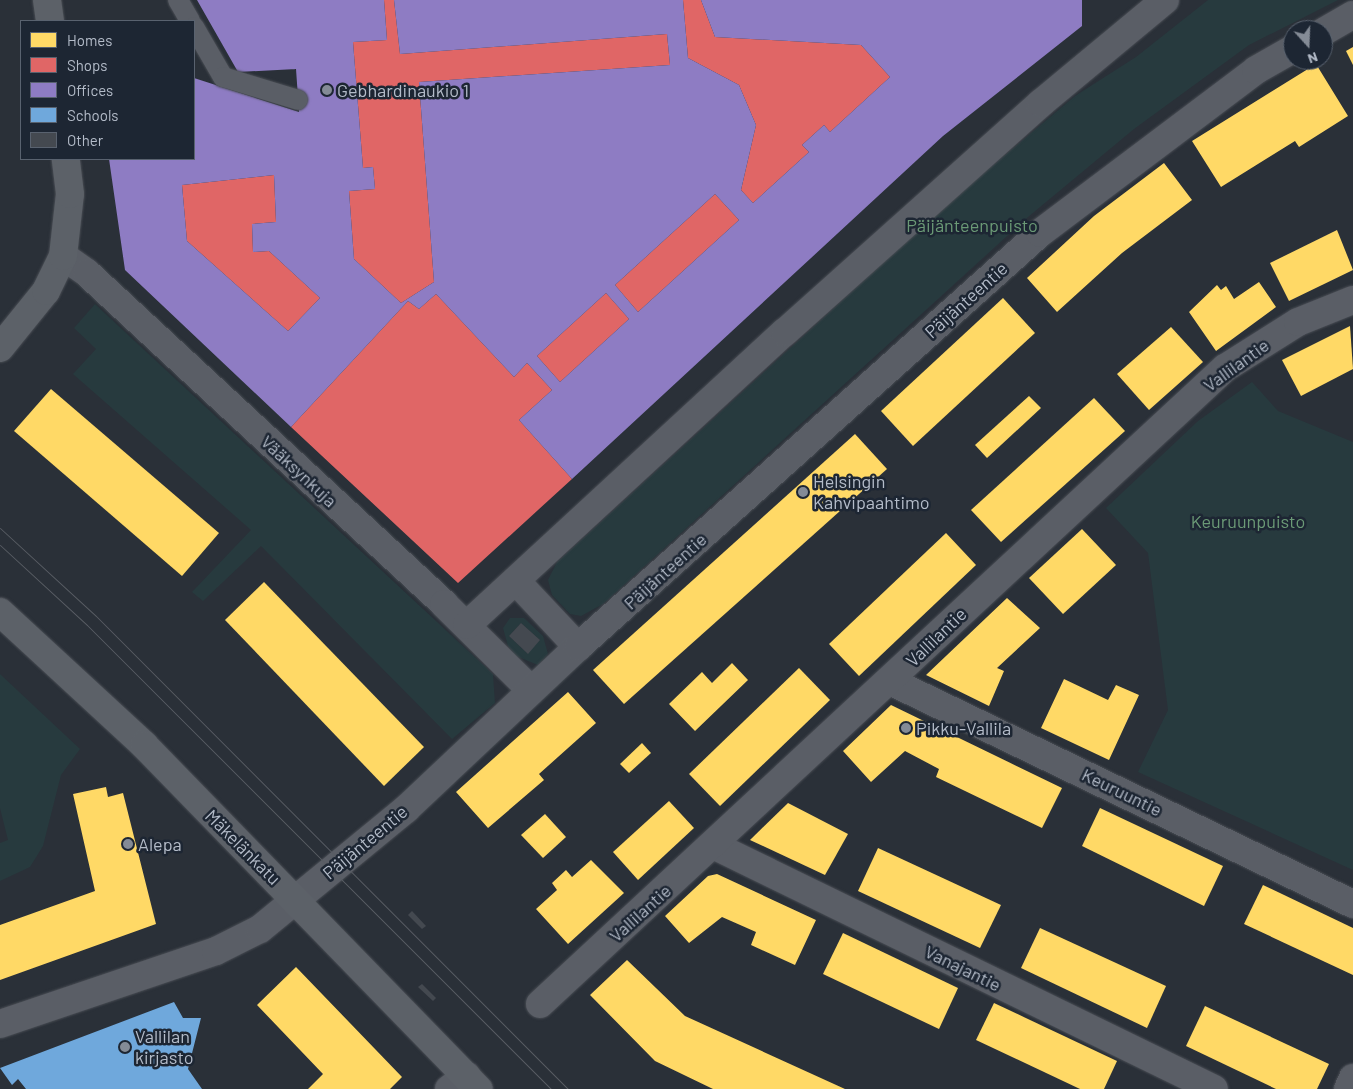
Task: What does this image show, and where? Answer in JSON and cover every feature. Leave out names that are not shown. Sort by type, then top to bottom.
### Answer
[{"type":"main road","points":[[48,0],[50,20]]},
{"type":"main road","points":[[0,348],[46,291],[63,256],[70,194],[66,160]]},
{"type":"main road","name":"Mäkelänkatu","points":[[0,612],[113,715],[295,900],[465,1085]]},
{"type":"street","points":[[178,0],[189,20]]},
{"type":"street","points":[[467,625],[829,293],[1041,103],[1165,0]]},
{"type":"street","points":[[1333,26],[1353,15]]},
{"type":"street","points":[[195,29],[223,77],[298,100]]},
{"type":"street","name":"Päijänteentie","points":[[0,1024],[216,950],[251,935],[406,809],[531,690],[1084,196],[1256,70],[1283,55]]},
{"type":"street","name":"Vääksynkuja","points":[[63,256],[87,273],[467,625],[531,690]]},
{"type":"street","name":"Vallilantie","points":[[540,1004],[1225,368],[1298,322],[1353,300]]},
{"type":"street","points":[[516,581],[578,648]]},
{"type":"street","name":"Keuruuntie","points":[[890,680],[1353,904]]},
{"type":"street","name":"Vanajantie","points":[[713,845],[1214,1089]]},
{"type":"street","points":[[1348,1089],[1353,1078]]},
{"type":"green space","name":"Päijänteenpuisto","points":[[1208,0],[1338,0],[1298,20],[1283,20],[1283,28],[1249,45],[1134,129],[1028,217],[603,604],[581,616],[570,614],[552,595],[548,580],[557,562],[955,197],[1075,96],[1136,57]]},
{"type":"green space","points":[[95,304],[493,674],[495,703],[452,739],[261,546],[203,601],[192,592],[251,530],[73,374],[96,349],[74,328]]},
{"type":"green space","name":"Keuruunpuisto","points":[[1252,382],[1278,411],[1353,442],[1353,870],[1138,772],[1168,710],[1148,553],[1106,508],[1198,421]]},
{"type":"green space","points":[[510,618],[524,618],[543,636],[548,654],[538,665],[516,656],[508,646],[503,628]],"holes":[[[521,623],[540,640],[527,653],[509,636]]]},
{"type":"green space","points":[[0,674],[80,749],[61,775],[43,846],[30,867],[0,881],[0,843],[8,840],[0,808]]},
{"type":"building: Homes","points":[[1353,47],[1353,65],[1346,51]]},
{"type":"building: Homes","points":[[1306,70],[1320,70],[1348,116],[1299,147],[1295,141],[1221,187],[1192,141]]},
{"type":"building: Homes","points":[[1164,163],[1192,200],[1122,253],[1057,312],[1027,278],[1094,216]]},
{"type":"building: Homes","points":[[1337,230],[1353,270],[1289,301],[1270,263]]},
{"type":"building: Homes","points":[[1259,282],[1276,307],[1216,351],[1189,312],[1217,285],[1221,290],[1226,286],[1234,299]]},
{"type":"building: Homes","points":[[1003,298],[1035,333],[913,446],[881,411]]},
{"type":"building: Homes","points":[[1350,326],[1353,369],[1301,396],[1282,360]]},
{"type":"building: Homes","points":[[1171,327],[1203,362],[1149,410],[1117,374]]},
{"type":"building: Homes","points":[[51,389],[219,533],[182,576],[14,431]]},
{"type":"building: Homes","points":[[1029,396],[1041,408],[987,458],[975,445]]},
{"type":"building: Homes","points":[[1094,398],[1125,431],[1001,542],[971,510]]},
{"type":"building: Homes","points":[[855,434],[887,469],[624,704],[593,670]]},
{"type":"building: Homes","points":[[1082,529],[1116,565],[1063,614],[1029,578]]},
{"type":"building: Homes","points":[[946,533],[976,565],[859,676],[829,644]]},
{"type":"building: Homes","points":[[264,582],[424,747],[384,786],[225,620]]},
{"type":"building: Homes","points":[[1007,598],[1040,628],[997,668],[1004,671],[989,706],[926,675]]},
{"type":"building: Homes","points":[[732,663],[748,680],[695,731],[669,704],[702,672],[712,683]]},
{"type":"building: Homes","points":[[799,668],[830,700],[720,806],[689,774]]},
{"type":"building: Homes","points":[[1064,679],[1108,700],[1116,685],[1139,695],[1109,760],[1041,728]]},
{"type":"building: Homes","points":[[568,692],[596,723],[539,774],[544,780],[488,828],[456,792]]},
{"type":"building: Homes","points":[[891,705],[1062,788],[1042,828],[936,777],[939,769],[905,751],[871,782],[843,751]]},
{"type":"building: Homes","points":[[642,743],[651,753],[629,773],[620,764]]},
{"type":"building: Homes","points":[[106,787],[108,797],[123,793],[156,924],[0,980],[0,925],[95,891],[73,794]]},
{"type":"building: Homes","points":[[669,801],[694,828],[638,880],[613,852]]},
{"type":"building: Homes","points":[[788,803],[848,834],[825,875],[750,840]]},
{"type":"building: Homes","points":[[1100,808],[1223,866],[1204,906],[1082,846]]},
{"type":"building: Homes","points":[[545,814],[566,837],[543,858],[521,835]]},
{"type":"building: Homes","points":[[878,848],[1001,905],[980,948],[858,891]]},
{"type":"building: Homes","points":[[591,860],[624,893],[568,944],[536,909],[557,890],[552,883],[566,870],[572,877]]},
{"type":"building: Homes","points":[[717,874],[816,920],[795,965],[751,945],[756,932],[722,917],[689,943],[665,916],[708,876]]},
{"type":"building: Homes","points":[[1263,885],[1353,928],[1353,975],[1244,924]]},
{"type":"building: Homes","points":[[1040,928],[1166,986],[1147,1028],[1021,968]]},
{"type":"building: Homes","points":[[843,933],[958,988],[939,1029],[823,974]]},
{"type":"building: Homes","points":[[627,960],[685,1016],[845,1089],[713,1089],[655,1061],[590,995]]},
{"type":"building: Homes","points":[[296,967],[402,1077],[390,1089],[308,1089],[323,1074],[257,1005]]},
{"type":"building: Homes","points":[[994,1003],[1117,1061],[1104,1089],[1080,1089],[976,1040]]},
{"type":"building: Homes","points":[[1205,1006],[1329,1064],[1317,1089],[1276,1089],[1186,1046]]},
{"type":"building: Shops","points":[[384,0],[394,0],[400,54],[667,34],[670,65],[419,82],[434,282],[401,303],[354,259],[349,191],[375,189],[373,167],[363,168],[353,42],[387,40]]},
{"type":"building: Shops","points":[[683,0],[701,0],[715,37],[861,45],[890,77],[830,132],[824,125],[802,145],[809,152],[753,203],[741,190],[756,125],[739,85],[688,58]]},
{"type":"building: Shops","points":[[274,175],[276,222],[252,224],[253,252],[269,251],[320,298],[288,331],[187,241],[182,185]]},
{"type":"building: Shops","points":[[715,194],[739,220],[638,312],[615,285]]},
{"type":"building: Shops","points":[[606,293],[629,319],[560,382],[537,356]]},
{"type":"building: Shops","points":[[436,294],[514,377],[527,363],[552,390],[519,420],[572,479],[458,583],[291,427],[408,301],[419,309]]},
{"type":"building: Offices","points":[[197,0],[384,0],[387,40],[353,42],[363,168],[373,167],[375,189],[349,191],[354,259],[401,303],[434,282],[419,82],[670,65],[667,34],[400,54],[394,0],[683,0],[688,58],[739,85],[756,125],[741,190],[753,203],[809,152],[802,145],[824,125],[830,132],[890,77],[861,45],[715,37],[701,0],[1082,0],[1082,26],[943,136],[572,479],[519,420],[552,390],[527,363],[514,377],[436,294],[419,309],[408,301],[291,427],[125,270],[109,160],[195,160],[195,78],[299,112],[296,69],[238,72]],"holes":[[[274,175],[276,222],[252,224],[253,252],[269,251],[320,298],[288,331],[187,241],[182,185]],[[715,194],[739,220],[638,312],[615,285]],[[606,293],[629,319],[560,382],[537,356]]]},
{"type":"building: Schools","name":"Vallilan kirjasto","points":[[174,1002],[183,1018],[201,1018],[188,1069],[202,1089],[26,1089],[18,1079],[12,1085],[0,1068]]},
{"type":"building: Other","points":[[521,623],[540,640],[528,654],[509,636]]},
{"type":"building: Other","points":[[412,911],[426,926],[422,929],[408,915]]},
{"type":"building: Other","points":[[422,984],[436,998],[433,1001],[418,987]]},
{"type":"tram line","points":[[0,528],[96,616],[568,1089]]},
{"type":"tram line","points":[[0,545],[87,625],[551,1089]]},
{"type":"place","name":"Gebhardinaukio 1","points":[[327,90]]},
{"type":"place","name":"Helsingin Kahvipaahtimo","points":[[803,492]]},
{"type":"place","name":"Pikku-Vallila","points":[[906,728]]},
{"type":"place","name":"Alepa","points":[[128,844]]},
{"type":"place","name":"Vallilan kirjasto","points":[[125,1047]]}]
